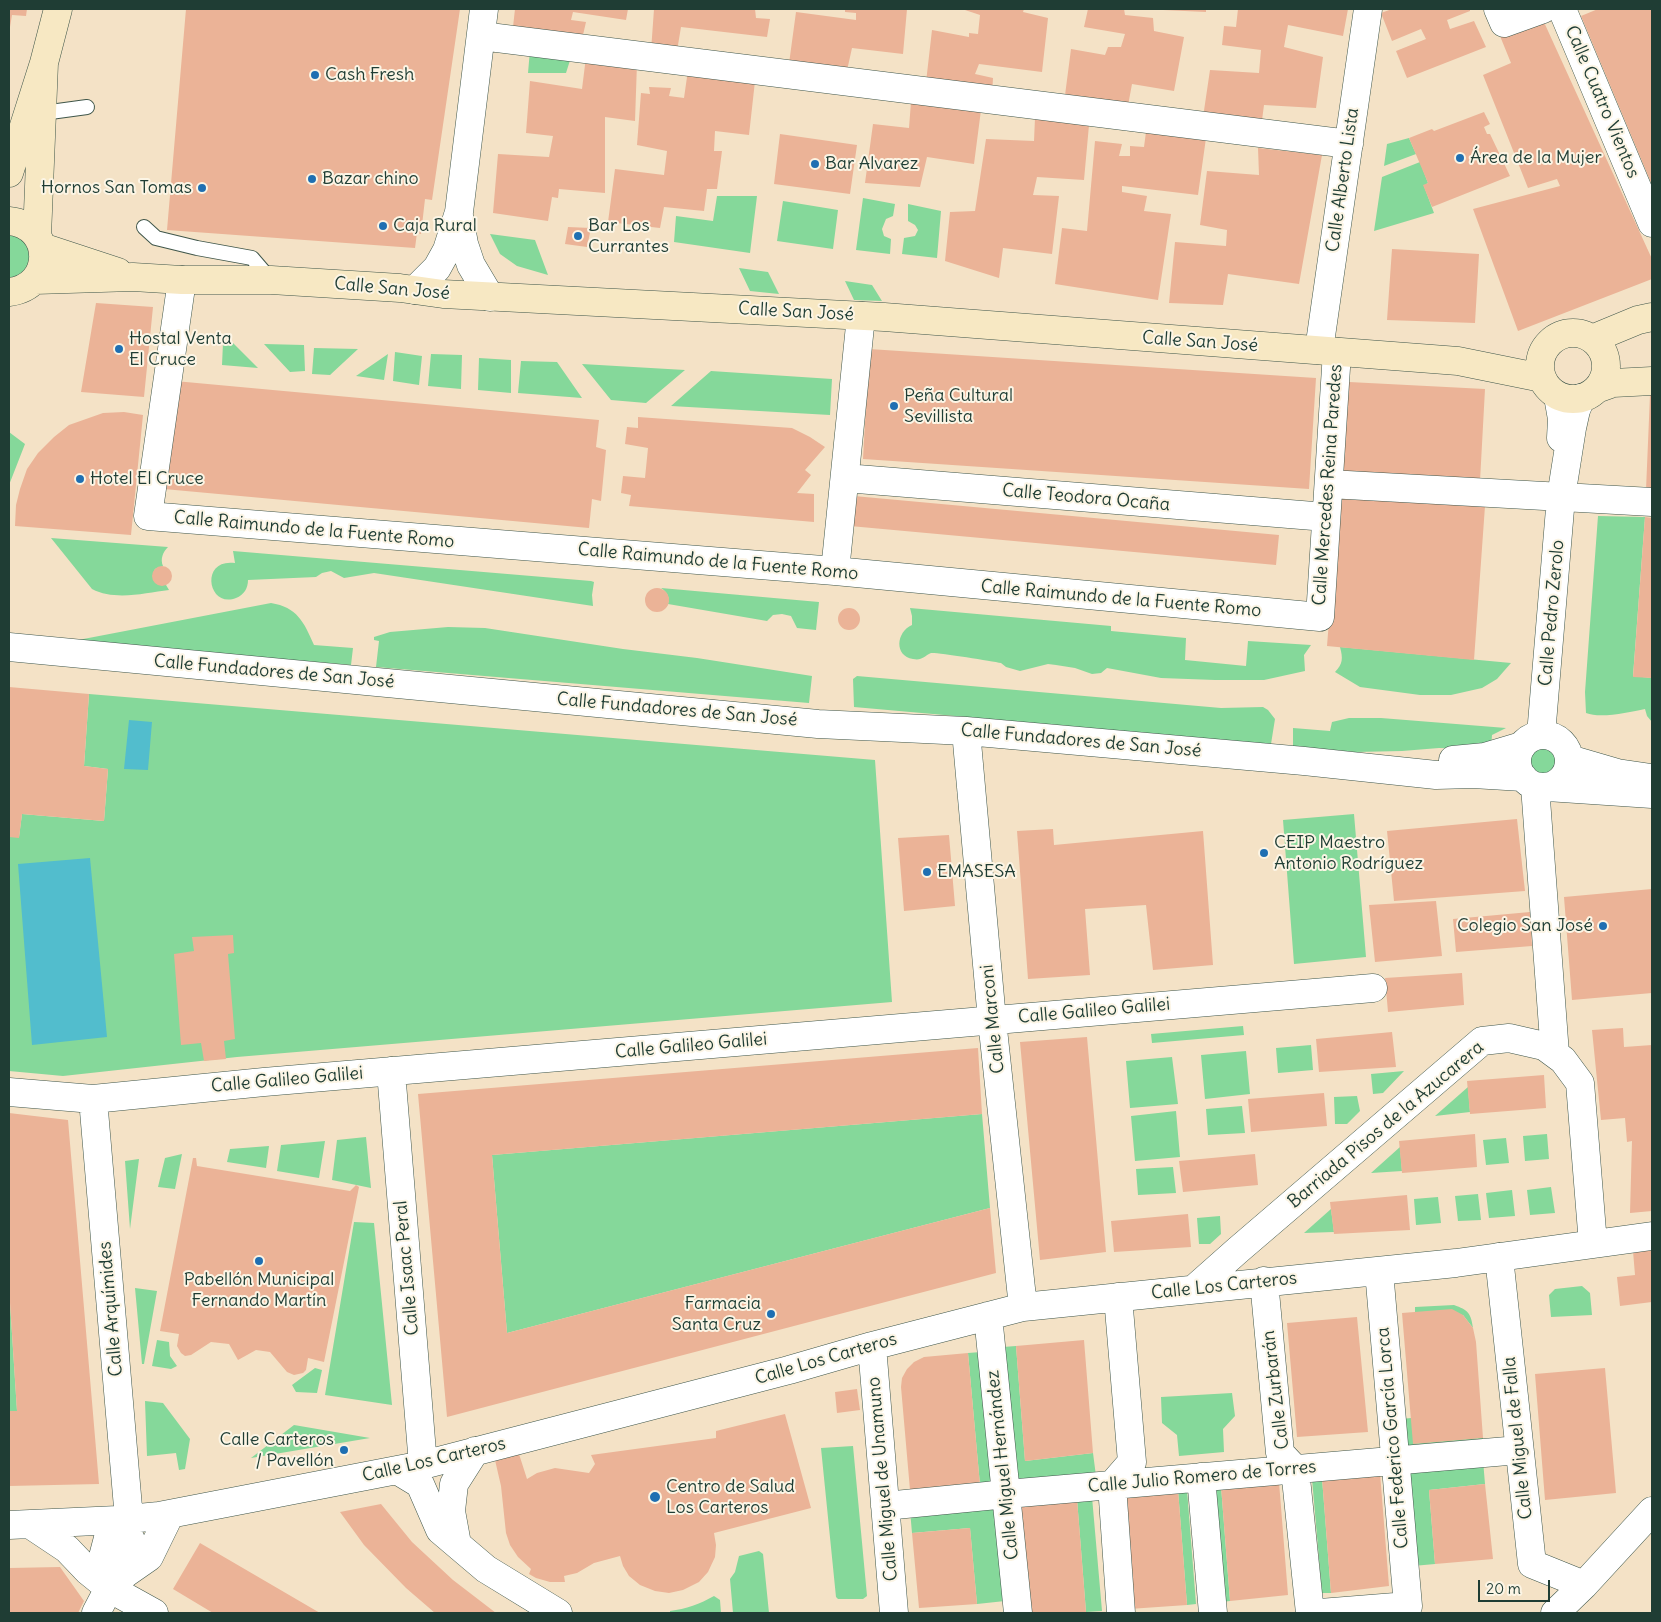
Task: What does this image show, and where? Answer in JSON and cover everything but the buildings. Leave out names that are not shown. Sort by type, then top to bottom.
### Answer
[{"type":"main road","points":[[9,173],[44,63],[58,9]]},
{"type":"main road","points":[[19,292],[41,270],[44,259],[40,241],[44,63]]},
{"type":"main road","points":[[9,221],[18,222],[29,227],[40,241],[133,277]]},
{"type":"main road","points":[[19,292],[133,277]]},
{"type":"main road","name":"Calle San José","points":[[133,277],[182,280],[271,280],[400,288],[444,294],[861,316],[1458,361],[1519,357],[1565,382],[1613,383],[1652,381]]},
{"type":"main road","points":[[1601,351],[1638,320],[1652,317]]},
{"type":"main road","points":[[1601,351],[1652,325]]},
{"type":"main road","points":[[1601,351],[1604,379],[1565,382],[1552,341],[1572,333],[1582,334],[1601,351],[1652,366]]},
{"type":"street","points":[[415,290],[437,268],[447,250],[459,212],[484,9]]},
{"type":"street","name":"Calle Alberto Lista","points":[[1328,351],[1349,144],[1368,9]]},
{"type":"street","points":[[1501,16],[1543,9]]},
{"type":"street","name":"Calle Cuatro Vientos","points":[[1562,9],[1652,223]]},
{"type":"street","points":[[481,36],[1349,144]]},
{"type":"street","points":[[459,212],[468,258],[490,296]]},
{"type":"street","name":"Calle Raimundo de la Fuente Romo","points":[[182,280],[148,516],[835,571],[1288,614]]},
{"type":"street","points":[[835,571],[861,316]]},
{"type":"street","name":"Calle Mercedes Reina Paredes","points":[[1288,614],[1320,617],[1329,484],[1328,351]]},
{"type":"street","name":"Calle Pedro Zerolo","points":[[1531,741],[1544,713],[1561,494],[1562,419],[1565,382]]},
{"type":"street","name":"Calle Teodora Ocaña","points":[[845,478],[1326,517]]},
{"type":"street","points":[[1329,484],[1561,494],[1652,502]]},
{"type":"street","name":"Calle Fundadores de San José","points":[[9,638],[51,651]]},
{"type":"street","name":"Calle Fundadores de San José","points":[[9,647],[818,724],[966,731],[1304,761],[1436,775],[1473,774],[1535,783],[1652,794]]},
{"type":"street","name":"Calle Marconi","points":[[966,731],[992,1020],[1023,1307]]},
{"type":"street","points":[[1535,783],[1554,784],[1566,774],[1569,767],[1567,751],[1563,744],[1549,736],[1531,741],[1518,754],[1517,762],[1535,783],[1554,1054]]},
{"type":"street","name":"Calle Fundadores de San José","points":[[1304,761],[1408,763],[1485,757],[1531,741]]},
{"type":"street","points":[[1569,759],[1617,773],[1652,778]]},
{"type":"street","name":"Calle Galileo Galilei","points":[[9,1092],[93,1099],[264,1082],[1373,988]]},
{"type":"street","name":"Barriada Pisos de la Azucarera","points":[[1194,1289],[1482,1041],[1509,1038],[1544,1046],[1563,1060],[1580,1083],[1593,1244]]},
{"type":"street","name":"Calle Isaac Peral","points":[[391,1072],[419,1470],[440,1530],[486,1569],[558,1613]]},
{"type":"street","name":"Calle Arquímides","points":[[93,1099],[124,1519]]},
{"type":"street","name":"Calle Los Carteros","points":[[20,1525],[124,1519],[170,1514],[419,1470],[476,1451],[1023,1307],[1499,1257],[1652,1236]]},
{"type":"street","name":"Calle Miguel de Falla","points":[[1499,1257],[1532,1564],[1584,1585]]},
{"type":"street","name":"Calle Federico García Lorca","points":[[1320,1613],[1408,1606],[1379,1270]]},
{"type":"street","name":"Calle Zurbarán","points":[[1264,1281],[1310,1613]]},
{"type":"street","points":[[1118,1297],[1132,1462],[1112,1485],[1121,1613]]},
{"type":"street","name":"Calle Miguel Hernández","points":[[988,1316],[1018,1613]]},
{"type":"street","name":"Calle Miguel de Unamuno","points":[[872,1346],[894,1613]]},
{"type":"street","name":"Calle Julio Romero de Torres","points":[[886,1506],[1202,1477],[1288,1461],[1396,1461],[1519,1450]]},
{"type":"street","points":[[457,1544],[451,1510],[454,1484],[476,1451]]},
{"type":"street","points":[[419,1470],[449,1471],[454,1484]]},
{"type":"street","points":[[1202,1477],[1213,1613]]},
{"type":"street","points":[[1555,1613],[1584,1585],[1652,1510]]},
{"type":"street","points":[[96,1613],[117,1581],[149,1558],[170,1514]]},
{"type":"street","points":[[124,1519],[108,1538],[103,1557],[117,1581],[154,1613]]},
{"type":"street","points":[[20,1525],[67,1549],[88,1571],[117,1581]]},
{"type":"lane","points":[[43,113],[87,108]]},
{"type":"lane","points":[[144,227],[156,238],[196,248],[252,258],[271,280]]},
{"type":"green space","points":[[530,50],[572,54],[566,73],[528,73]]},
{"type":"green space","points":[[1409,138],[1416,154],[1384,166],[1387,144]]},
{"type":"green space","points":[[1420,162],[1428,183],[1424,186],[1434,213],[1374,231],[1382,177]]},
{"type":"green space","points":[[717,196],[757,196],[750,253],[674,242],[676,216],[713,221]]},
{"type":"green space","points":[[863,198],[895,204],[893,216],[886,219],[882,229],[884,236],[891,239],[890,254],[856,250]]},
{"type":"green space","points":[[783,201],[838,210],[833,249],[777,241]]},
{"type":"green space","points":[[908,204],[941,211],[937,258],[902,254],[904,238],[915,236],[918,230],[915,225],[908,221]]},
{"type":"green space","points":[[9,233],[29,242],[33,267],[9,284]]},
{"type":"green space","points":[[490,234],[535,240],[548,275],[517,266],[500,254]]},
{"type":"green space","points":[[739,268],[768,272],[779,294],[750,291]]},
{"type":"green space","points":[[845,281],[872,285],[882,301],[854,300]]},
{"type":"green space","points":[[232,342],[258,368],[222,365],[223,343]]},
{"type":"green space","points":[[264,344],[304,345],[305,371],[290,372]]},
{"type":"green space","points":[[314,348],[358,349],[330,375],[312,374]]},
{"type":"green space","points":[[395,352],[422,356],[419,385],[393,381]]},
{"type":"green space","points":[[388,354],[384,380],[356,376]]},
{"type":"green space","points":[[431,354],[462,355],[461,389],[428,386]]},
{"type":"green space","points":[[479,358],[511,360],[511,393],[478,390]]},
{"type":"green space","points":[[521,361],[557,362],[582,398],[518,393]]},
{"type":"green space","points":[[582,364],[685,370],[646,403],[611,400]]},
{"type":"green space","points":[[711,371],[832,379],[830,415],[671,406]]},
{"type":"green space","points":[[9,432],[25,444],[9,485]]},
{"type":"green space","points":[[1598,516],[1645,517],[1633,676],[1652,678],[1652,722],[1647,716],[1645,709],[1607,715],[1586,713],[1585,692]]},
{"type":"green space","points":[[51,538],[168,547],[162,556],[163,566],[155,569],[153,575],[157,583],[166,585],[169,590],[120,595],[101,593],[92,589]]},
{"type":"green space","points":[[233,551],[591,581],[594,582],[593,606],[374,573],[344,578],[331,571],[316,577],[248,580],[247,586],[241,595],[236,598],[226,599],[219,596],[214,590],[212,575],[216,568],[224,564],[235,563]]},
{"type":"green space","points":[[661,588],[819,602],[816,630],[797,628],[791,616],[782,614],[773,615],[767,621],[668,604],[668,595]]},
{"type":"green space","points":[[271,603],[280,605],[293,612],[307,629],[314,645],[353,648],[351,665],[73,641]]},
{"type":"green space","points":[[910,608],[1111,626],[1111,631],[1186,638],[1185,660],[1246,666],[1248,641],[1311,645],[1304,655],[1305,671],[1264,680],[1161,678],[1107,668],[1101,673],[1092,674],[1075,668],[1048,664],[1020,671],[1006,667],[1001,663],[942,654],[931,653],[919,659],[907,657],[900,649],[899,644],[903,633],[912,625]]},
{"type":"green space","points":[[448,627],[485,628],[812,676],[809,703],[376,667],[379,641],[374,640],[374,637],[390,632]]},
{"type":"green space","points":[[1340,647],[1511,663],[1497,679],[1482,688],[1451,695],[1420,695],[1360,687],[1335,672],[1342,661]]},
{"type":"green space","points":[[857,676],[1221,708],[1263,707],[1275,719],[1271,744],[854,707],[853,679]]},
{"type":"green space","points":[[89,694],[875,760],[892,1002],[237,1057],[63,1076],[9,1071],[9,837],[19,837],[22,814],[104,821],[108,769],[84,766]]},
{"type":"green space","points":[[1349,718],[1381,718],[1506,728],[1492,735],[1491,749],[1439,748],[1355,752],[1293,746],[1293,728],[1330,731],[1332,722]]},
{"type":"green space","points":[[1540,747],[1547,747],[1556,761],[1556,765],[1551,772],[1540,777],[1528,766],[1527,759],[1531,752]]},
{"type":"green space","points":[[1354,814],[1366,957],[1294,964],[1283,820]]},
{"type":"green space","points":[[1243,1026],[1244,1035],[1152,1043],[1151,1034]]},
{"type":"green space","points":[[1311,1045],[1313,1070],[1278,1073],[1276,1048]]},
{"type":"green space","points":[[1246,1051],[1250,1094],[1205,1099],[1201,1055]]},
{"type":"green space","points":[[1172,1057],[1178,1104],[1130,1108],[1126,1061]]},
{"type":"green space","points":[[1404,1071],[1383,1093],[1373,1094],[1371,1074]]},
{"type":"green space","points":[[1468,1087],[1470,1112],[1435,1116]]},
{"type":"green space","points":[[1357,1096],[1360,1111],[1347,1124],[1335,1124],[1334,1097]]},
{"type":"green space","points":[[1242,1106],[1245,1133],[1208,1135],[1206,1109]]},
{"type":"green space","points":[[1176,1111],[1180,1157],[1135,1161],[1131,1116]]},
{"type":"green space","points":[[982,1114],[990,1208],[507,1333],[492,1155]]},
{"type":"green space","points":[[1547,1134],[1549,1159],[1525,1161],[1523,1136]]},
{"type":"green space","points":[[366,1137],[371,1188],[332,1180],[337,1140]]},
{"type":"green space","points":[[1506,1138],[1509,1163],[1486,1165],[1483,1140]]},
{"type":"green space","points":[[325,1141],[319,1178],[277,1171],[281,1145]]},
{"type":"green space","points":[[269,1146],[266,1168],[227,1162],[230,1149]]},
{"type":"green space","points":[[1400,1147],[1402,1171],[1371,1173]]},
{"type":"green space","points":[[182,1154],[175,1189],[158,1187],[165,1158]]},
{"type":"green space","points":[[139,1159],[130,1229],[125,1161]]},
{"type":"green space","points":[[1173,1167],[1176,1193],[1138,1195],[1136,1169]]},
{"type":"green space","points":[[1551,1187],[1555,1213],[1530,1215],[1527,1190]]},
{"type":"green space","points":[[1512,1190],[1515,1216],[1489,1218],[1486,1193]]},
{"type":"green space","points":[[1478,1194],[1481,1220],[1458,1221],[1455,1196]]},
{"type":"green space","points":[[1438,1197],[1441,1223],[1416,1225],[1414,1199]]},
{"type":"green space","points":[[1331,1209],[1334,1232],[1304,1233]]},
{"type":"green space","points":[[1220,1216],[1221,1234],[1210,1244],[1199,1244],[1197,1218]]},
{"type":"green space","points":[[354,1222],[374,1223],[392,1405],[325,1395]]},
{"type":"green space","points":[[1582,1286],[1590,1293],[1592,1315],[1551,1317],[1549,1295],[1555,1289]]},
{"type":"green space","points":[[9,1287],[17,1411],[9,1411]]},
{"type":"green space","points":[[135,1288],[157,1291],[144,1364],[142,1364]]},
{"type":"green space","points":[[1454,1305],[1468,1313],[1473,1328],[1463,1315],[1415,1313],[1415,1307]]},
{"type":"green space","points":[[157,1340],[169,1342],[170,1356],[177,1366],[171,1369],[152,1366]]},
{"type":"green space","points":[[1016,1346],[1025,1461],[1093,1453],[1096,1476],[1016,1483],[1003,1347]]},
{"type":"green space","points":[[981,1352],[992,1483],[980,1485],[968,1353]]},
{"type":"green space","points":[[315,1368],[322,1370],[317,1393],[296,1392],[292,1385]]},
{"type":"green space","points":[[1232,1393],[1235,1416],[1223,1429],[1224,1452],[1179,1456],[1177,1435],[1162,1423],[1161,1397]]},
{"type":"green space","points":[[145,1401],[163,1403],[190,1439],[185,1469],[179,1470],[176,1453],[147,1456]]},
{"type":"green space","points":[[1411,1418],[1483,1438],[1484,1448],[1403,1454],[1401,1419]]},
{"type":"green space","points":[[294,1425],[370,1438],[251,1458]]},
{"type":"green space","points":[[853,1446],[867,1596],[863,1599],[838,1599],[836,1597],[821,1448]]},
{"type":"green space","points":[[1483,1460],[1485,1484],[1429,1490],[1435,1564],[1413,1566],[1405,1468]]},
{"type":"green space","points":[[1322,1478],[1331,1593],[1322,1593],[1312,1479]]},
{"type":"green space","points":[[1221,1486],[1230,1601],[1221,1602],[1212,1487]]},
{"type":"green space","points":[[1178,1490],[1187,1490],[1196,1604],[1187,1605]]},
{"type":"green space","points":[[1092,1497],[1102,1611],[1086,1612],[1077,1499]]},
{"type":"green space","points":[[996,1502],[1005,1601],[977,1604],[970,1528],[912,1533],[910,1510]]},
{"type":"green space","points":[[759,1551],[763,1554],[769,1613],[733,1613],[730,1579],[735,1572],[739,1556]]},
{"type":"green space","points":[[714,1596],[720,1600],[721,1613],[670,1613],[670,1611],[693,1606]]},
{"type":"water","points":[[129,720],[152,722],[148,770],[124,769]]},
{"type":"water","points":[[90,858],[107,1037],[32,1045],[18,864]]},
{"type":"place","name":"Cash Fresh","points":[[315,75]]},
{"type":"place","name":"Área de la Mujer","points":[[1460,158]]},
{"type":"place","name":"Bar Alvarez","points":[[815,164]]},
{"type":"place","name":"Bazar chino","points":[[312,179]]},
{"type":"place","name":"Hornos San Tomas","points":[[202,188]]},
{"type":"place","name":"Caja Rural","points":[[383,226]]},
{"type":"place","name":"Bar Los Currantes","points":[[578,236]]},
{"type":"place","name":"Hostal Venta El Cruce","points":[[119,349]]},
{"type":"place","name":"Peña Cultural Sevillista","points":[[894,406]]},
{"type":"place","name":"Hotel El Cruce","points":[[80,479]]},
{"type":"place","name":"CEIP Maestro Antonio Rodríguez","points":[[1264,853]]},
{"type":"place","name":"EMASESA","points":[[927,872]]},
{"type":"place","name":"Colegio San José","points":[[1603,926]]},
{"type":"place","name":"Pabellón Municipal Fernando Martín","points":[[259,1261]]},
{"type":"place","name":"Farmacia Santa Cruz","points":[[771,1314]]},
{"type":"place","name":"Calle Carteros / Pavellón","points":[[344,1450]]},
{"type":"place","name":"Centro de Salud Los Carteros","points":[[655,1497]]}]
